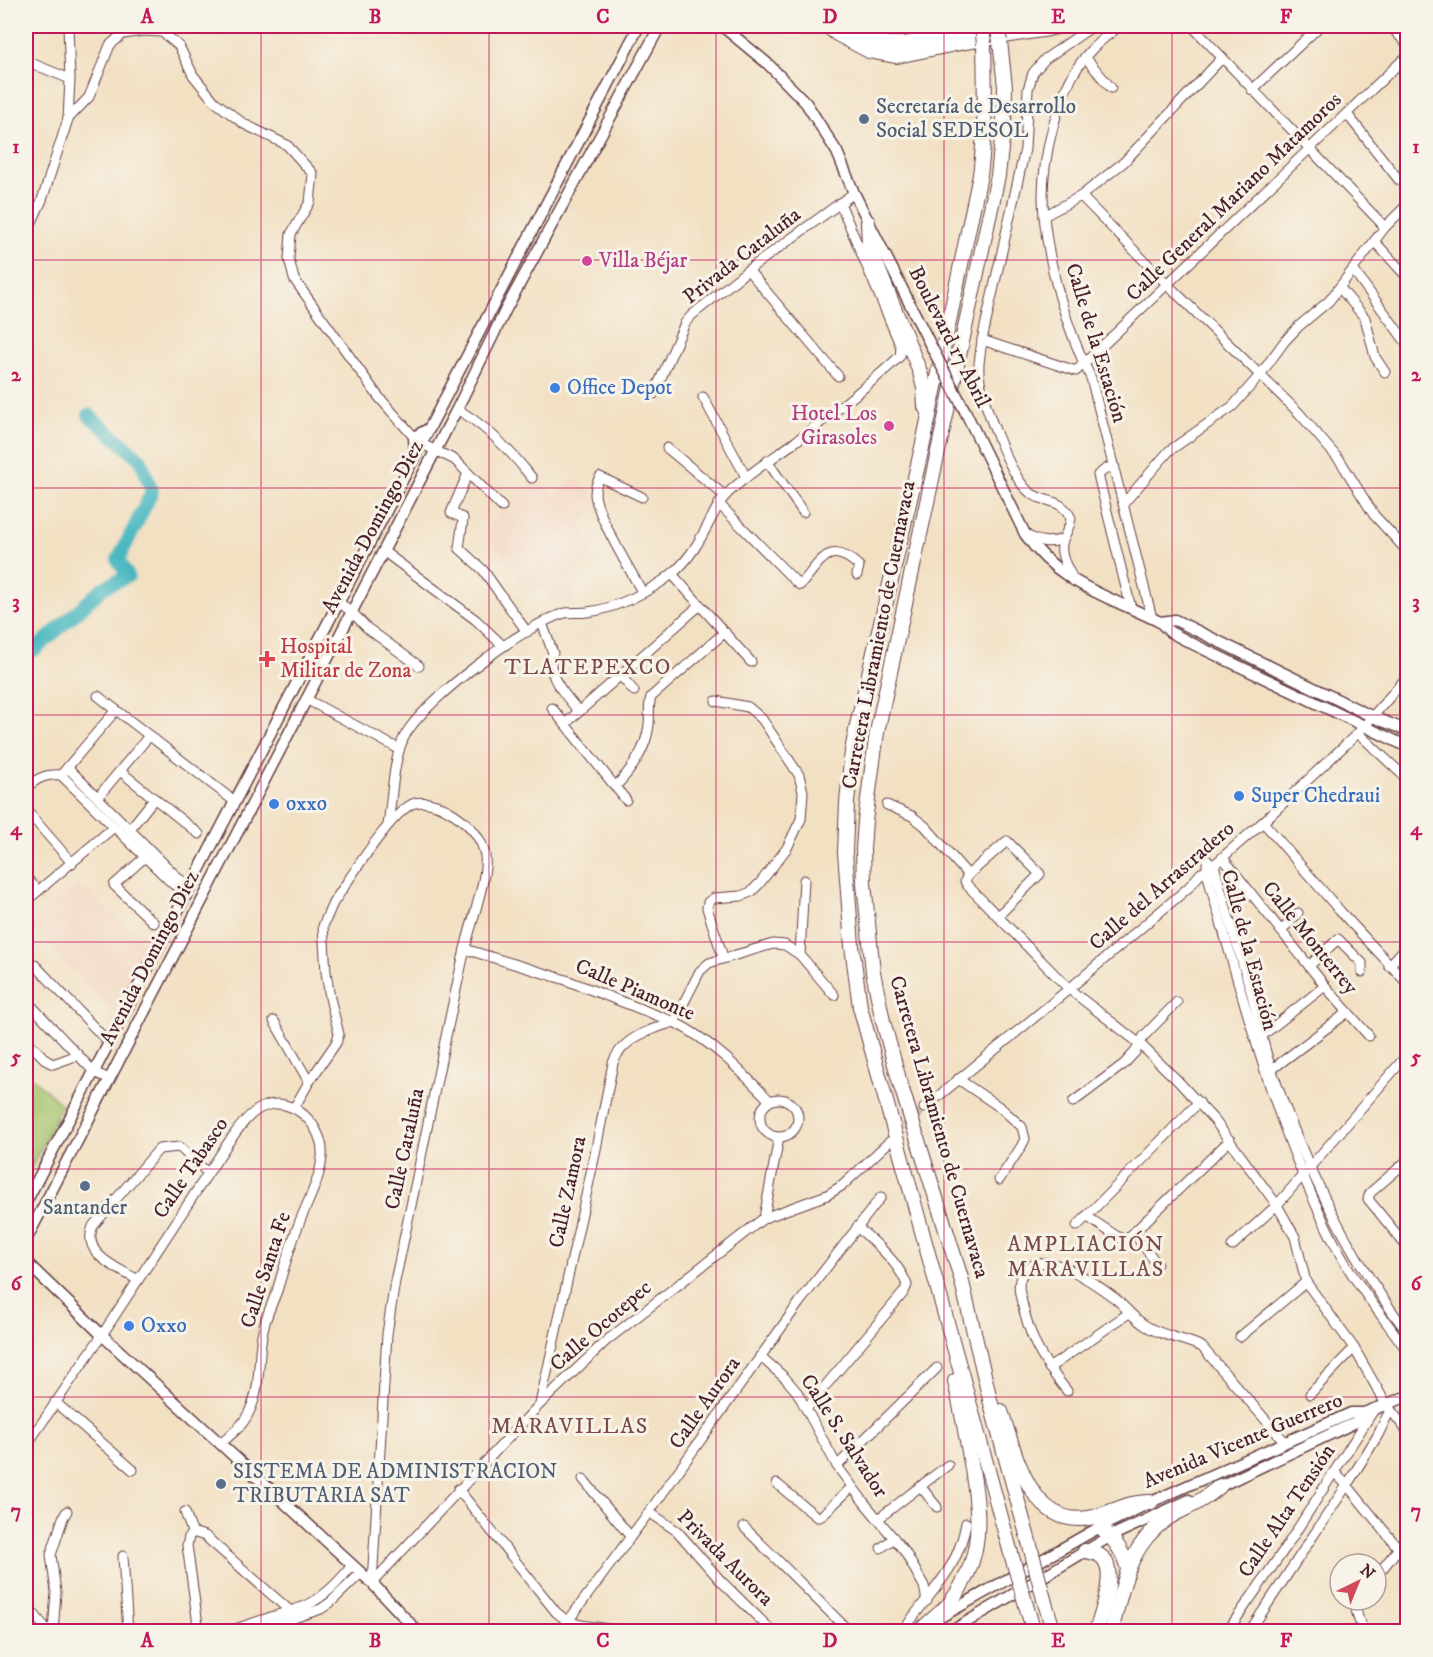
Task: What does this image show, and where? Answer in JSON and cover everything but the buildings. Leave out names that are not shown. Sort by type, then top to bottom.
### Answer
[{"type":"highway","points":[[827,26],[862,48],[884,55],[897,56],[1060,26]]},
{"type":"highway","points":[[840,26],[873,41],[904,44],[963,32],[1014,26]]},
{"type":"highway","name":"Carretera Libramiento de Cuernavaca","points":[[982,26],[984,146],[980,175],[924,439],[857,725],[847,802],[845,852],[852,946],[860,1007],[1034,1632]]},
{"type":"highway","name":"Carretera Libramiento de Cuernavaca","points":[[997,26],[1005,87],[998,176],[877,732],[863,849],[869,941],[883,1022],[961,1278],[992,1408],[1054,1631]]},
{"type":"highway","points":[[868,222],[869,246],[920,372],[924,388],[924,439]]},
{"type":"highway","points":[[920,1630],[949,1604],[974,1555],[978,1536],[978,1499],[944,1329],[942,1299]]},
{"type":"highway","points":[[976,1336],[1019,1463],[1027,1482],[1041,1503],[1064,1516],[1088,1518],[1134,1502],[1150,1502]]},
{"type":"highway","points":[[1112,1632],[1133,1556],[1168,1518],[1201,1501],[1220,1486]]},
{"type":"highway","points":[[1100,1527],[1119,1546],[1128,1569]]},
{"type":"highway","points":[[1085,1551],[1104,1558],[1109,1576],[1096,1632]]},
{"type":"main road","name":"Avenida Domingo Diez","points":[[26,1202],[415,457],[418,440],[430,428],[639,26]]},
{"type":"main road","name":"Avenida Domingo Diez","points":[[27,1237],[457,409],[506,309],[660,26]]},
{"type":"main road","name":"Boulevard 17 Abril","points":[[722,26],[768,64],[806,103],[837,152],[868,222],[1025,534],[1037,552],[1076,583],[1156,620]]},
{"type":"main road","points":[[734,26],[739,41]]},
{"type":"main road","points":[[625,50],[641,59]]},
{"type":"main road","points":[[1156,620],[1175,620],[1373,717],[1407,731]]},
{"type":"main road","points":[[1156,620],[1170,632],[1361,730],[1407,747]]},
{"type":"main road","points":[[248,777],[262,784]]},
{"type":"main road","points":[[27,1237],[28,1267],[372,1583],[418,1632]]},
{"type":"main road","points":[[1364,1413],[1375,1408],[1388,1407],[1407,1396]]},
{"type":"main road","name":"Avenida Vicente Guerrero","points":[[920,1630],[1100,1527],[1150,1502],[1351,1413],[1364,1413]]},
{"type":"main road","name":"Avenida Vicente Guerrero","points":[[951,1631],[1111,1536],[1356,1422],[1364,1413]]},
{"type":"main road","points":[[1244,1460],[1249,1473]]},
{"type":"main road","points":[[944,1616],[951,1631]]},
{"type":"street","points":[[26,235],[42,200],[68,119],[70,80],[68,26]]},
{"type":"street","points":[[1076,583],[1063,559],[1061,549],[1063,539],[1071,526],[1069,513],[1063,505],[1029,492],[1009,461],[982,392],[978,371],[982,340],[1024,149],[1028,89],[1033,73],[1045,58],[1093,26]]},
{"type":"street","points":[[1192,26],[1385,227]]},
{"type":"street","points":[[1252,90],[1320,26]]},
{"type":"street","points":[[1390,26],[1407,45]]},
{"type":"street","name":"Calle de la Estación","points":[[1114,27],[1085,57],[1063,94],[1051,133],[1044,192],[1044,216],[1057,290],[1091,378],[1156,620]]},
{"type":"street","points":[[68,119],[89,97],[110,45],[123,34],[143,31],[162,32],[179,46],[193,75],[214,101],[244,124],[287,145],[314,174],[310,202],[291,234],[289,259],[294,279],[378,396],[418,440],[454,460],[502,507]]},
{"type":"street","name":"Calle General Mariano Matamoros","points":[[1084,363],[1407,55]]},
{"type":"street","points":[[1085,57],[1111,88]]},
{"type":"street","points":[[1044,216],[1081,196],[1124,162],[1222,58]]},
{"type":"street","points":[[26,61],[70,80]]},
{"type":"street","points":[[1347,114],[1399,180]]},
{"type":"street","name":"Privada Cataluña","points":[[654,394],[685,323],[692,315],[748,270],[854,193]]},
{"type":"street","points":[[1081,196],[1299,413],[1341,462],[1374,515],[1407,552]]},
{"type":"street","points":[[294,1107],[336,1043],[339,1034],[326,972],[323,926],[326,916],[388,825],[399,749],[407,732],[423,713],[503,646],[542,623],[567,613],[612,607],[672,573],[695,548],[722,500],[746,477],[794,442],[900,356],[901,347],[840,203]]},
{"type":"street","points":[[1124,503],[1169,451],[1233,406],[1292,334],[1329,301],[1354,271],[1385,227],[1407,204]]},
{"type":"street","points":[[1375,242],[1407,278]]},
{"type":"street","points":[[748,270],[838,376]]},
{"type":"street","points":[[1354,271],[1407,345]]},
{"type":"street","points":[[1340,288],[1365,318],[1375,357],[1385,372]]},
{"type":"street","points":[[982,340],[1071,370],[1076,371],[1084,363]]},
{"type":"street","points":[[703,397],[746,477]]},
{"type":"street","points":[[457,409],[476,420],[532,478]]},
{"type":"street","points":[[667,448],[722,500],[797,583],[800,585],[824,557],[836,553],[843,553],[859,566],[857,575]]},
{"type":"street","points":[[767,461],[803,512]]},
{"type":"street","points":[[1115,468],[1107,468],[1098,476],[1131,608]]},
{"type":"street","points":[[468,473],[451,513],[463,518],[459,548],[483,570],[527,632]]},
{"type":"street","points":[[642,496],[600,477],[596,485],[595,494],[602,517],[642,592]]},
{"type":"street","points":[[1025,534],[1044,542],[1063,539]]},
{"type":"street","points":[[383,550],[468,614],[503,646]]},
{"type":"street","points":[[672,573],[751,662]]},
{"type":"street","points":[[338,602],[351,611],[367,628],[419,666]]},
{"type":"street","points":[[565,724],[700,605]]},
{"type":"street","points":[[542,623],[553,653],[550,662],[554,679],[579,712]]},
{"type":"street","points":[[616,786],[637,760],[646,740],[651,697],[725,632]]},
{"type":"street","points":[[620,675],[634,691]]},
{"type":"street","name":"Calle del Arrastradero","points":[[924,1108],[1070,989],[1188,888],[1202,873],[1223,858],[1361,730],[1407,676]]},
{"type":"street","points":[[98,696],[234,801]]},
{"type":"street","points":[[306,699],[399,749]]},
{"type":"street","points":[[716,701],[748,707],[762,719],[799,775],[803,792],[801,819],[787,848],[760,883],[751,892],[741,896],[714,898],[708,902],[707,908],[723,957]]},
{"type":"street","points":[[552,708],[626,800]]},
{"type":"street","points":[[26,772],[29,785],[50,774],[64,771],[116,710]]},
{"type":"street","points":[[1361,730],[1407,780]]},
{"type":"street","points":[[98,797],[149,736]]},
{"type":"street","points":[[64,771],[98,797],[189,890]]},
{"type":"street","points":[[64,771],[114,827],[145,857],[176,886],[189,890]]},
{"type":"street","points":[[120,771],[199,834]]},
{"type":"street","points":[[130,829],[154,799]]},
{"type":"street","name":"Calle Cataluña","points":[[372,1583],[387,1334],[395,1281],[465,949],[483,876],[485,857],[477,834],[463,820],[446,809],[427,803],[415,803],[404,808],[388,825]]},
{"type":"street","points":[[887,805],[912,816],[925,826],[968,875]]},
{"type":"street","points":[[26,810],[72,862]]},
{"type":"street","points":[[1263,822],[1407,984]]},
{"type":"street","points":[[26,901],[114,827]]},
{"type":"street","points":[[998,916],[1040,874],[1007,841],[968,875],[965,881],[967,885],[1070,989],[1140,1044],[1199,1102],[1230,1140],[1277,1204],[1295,1237],[1306,1282],[1354,1348],[1388,1407],[1407,1432]]},
{"type":"street","points":[[145,857],[114,885],[154,923]]},
{"type":"street","name":"Calle Monterrey","points":[[1223,858],[1325,986],[1369,1036]]},
{"type":"street","name":"Calle de la Estación","points":[[1210,868],[1287,1137],[1362,1265],[1407,1334]]},
{"type":"street","points":[[26,877],[38,891]]},
{"type":"street","points":[[800,955],[804,880]]},
{"type":"street","points":[[1281,931],[1298,913]]},
{"type":"street","points":[[1309,966],[1338,939],[1362,963],[1362,972]]},
{"type":"street","points":[[674,1022],[700,971],[709,963],[773,944],[785,945],[800,955],[834,994]]},
{"type":"street","points":[[1389,966],[1407,945]]},
{"type":"street","name":"Calle Piamonte","points":[[465,949],[566,980],[674,1022],[688,1029],[739,1068],[770,1101]]},
{"type":"street","points":[[34,964],[108,1042]]},
{"type":"street","points":[[1258,1038],[1325,986]]},
{"type":"street","points":[[26,1000],[94,1072],[109,1079]]},
{"type":"street","points":[[1073,1102],[1124,1064],[1144,1036],[1177,1002]]},
{"type":"street","points":[[1271,1070],[1348,1012]]},
{"type":"street","points":[[274,1021],[309,1082]]},
{"type":"street","name":"Calle Zamora","points":[[540,1404],[616,1052],[629,1041],[674,1022]]},
{"type":"street","name":"Calle de la Estación","points":[[1258,1038],[1306,1171],[1341,1255],[1363,1291],[1407,1351]]},
{"type":"street","points":[[26,1040],[46,1061],[53,1064],[78,1055]]},
{"type":"street","points":[[1232,1246],[1277,1204],[1406,1057]]},
{"type":"street","points":[[958,1079],[1001,1108],[1022,1126],[1025,1139],[999,1180]]},
{"type":"street","points":[[783,1099],[789,1102],[798,1113],[796,1127],[792,1132],[779,1137],[772,1135],[762,1126],[761,1112],[770,1101],[783,1099]]},
{"type":"street","points":[[1077,1226],[1199,1102]]},
{"type":"street","name":"Calle Tabasco","points":[[26,1446],[102,1335],[207,1172],[247,1119],[262,1107],[280,1104],[294,1107]]},
{"type":"street","name":"Calle Santa Fe","points":[[220,1444],[239,1428],[249,1413],[257,1393],[263,1330],[291,1242],[318,1174],[322,1157],[322,1142],[316,1130],[294,1107]]},
{"type":"street","points":[[764,1218],[779,1137]]},
{"type":"street","points":[[1086,1216],[1118,1237],[1130,1236],[1230,1140]]},
{"type":"street","name":"Calle Ocotepec","points":[[372,1583],[540,1404],[606,1341],[764,1218],[826,1195],[843,1185],[889,1142]]},
{"type":"street","points":[[138,1280],[97,1254],[89,1235],[93,1226],[159,1149],[179,1147],[207,1172]]},
{"type":"street","points":[[1407,1160],[1368,1196],[1368,1199],[1407,1248]]},
{"type":"street","name":"Calle Aurora","points":[[560,1632],[760,1356],[881,1197]]},
{"type":"street","points":[[806,1409],[904,1292],[907,1285],[905,1278],[889,1259],[857,1227]]},
{"type":"street","points":[[1399,1238],[1407,1232]]},
{"type":"street","points":[[1130,1236],[1158,1264]]},
{"type":"street","points":[[1067,1391],[1038,1352],[1027,1325],[1019,1279],[1027,1268],[1037,1262],[1046,1262],[1068,1269],[1117,1300],[1146,1326],[1166,1336],[1188,1340],[1202,1347],[1286,1442]]},
{"type":"street","points":[[1240,1337],[1306,1282]]},
{"type":"street","points":[[1049,1368],[1129,1313]]},
{"type":"street","points":[[1310,1394],[1354,1348]]},
{"type":"street","name":"Calle S. Salvador","points":[[760,1356],[797,1392],[837,1466],[905,1552],[924,1586],[927,1601]]},
{"type":"street","points":[[837,1466],[937,1368]]},
{"type":"street","points":[[55,1402],[133,1470]]},
{"type":"street","name":"Calle Alta Tensión","points":[[1249,1632],[1378,1435],[1388,1407]]},
{"type":"street","name":"Calle Alta Tensión","points":[[1227,1632],[1286,1547],[1375,1408]]},
{"type":"street","points":[[878,1520],[948,1466]]},
{"type":"street","points":[[1334,1472],[1407,1560]]},
{"type":"street","points":[[584,1479],[630,1536]]},
{"type":"street","points":[[777,1484],[817,1517],[820,1517],[852,1486]]},
{"type":"street","points":[[921,1487],[937,1507]]},
{"type":"street","points":[[458,1489],[556,1612],[567,1622],[630,1632]]},
{"type":"street","points":[[51,1632],[56,1592],[51,1555],[67,1511]]},
{"type":"street","points":[[185,1512],[192,1532],[188,1545],[199,1632]]},
{"type":"street","name":"Privada Aurora","points":[[649,1512],[677,1531],[721,1581],[773,1632]]},
{"type":"street","points":[[903,1632],[948,1572],[957,1556],[966,1523]]},
{"type":"street","points":[[744,1527],[850,1632]]},
{"type":"street","points":[[192,1532],[205,1536],[293,1614]]},
{"type":"street","points":[[881,1548],[894,1538]]},
{"type":"street","points":[[1388,1562],[1407,1540]]},
{"type":"street","points":[[1286,1547],[1299,1557]]},
{"type":"street","points":[[123,1556],[128,1632]]},
{"type":"street","points":[[251,1632],[293,1614],[317,1600],[352,1565]]},
{"type":"street","points":[[226,1632],[293,1614],[311,1613],[331,1602],[361,1573]]},
{"type":"street","points":[[26,1600],[28,1607],[51,1632]]},
{"type":"street","points":[[1356,1612],[1362,1632]]},
{"type":"shaded area","points":[[535,474],[555,496],[568,483],[577,479],[593,493],[597,509],[580,524],[593,547],[591,559],[565,581],[576,602],[558,603],[542,590],[529,593],[489,538],[490,524],[502,507]]},
{"type":"shaded area","points":[[78,884],[151,950],[113,1013],[28,925]]},
{"type":"green space","points":[[26,1072],[62,1105],[26,1179]]},
{"type":"waterway","points":[[26,653],[36,649],[103,588],[128,576],[118,560],[152,492],[141,460],[89,415]]},
{"type":"tunnel","points":[[894,1137],[924,1108]]},
{"type":"place","name":"Secretaría de Desarrollo Social SEDESOL","points":[[864,119]]},
{"type":"place","name":"Villa Béjar","points":[[587,261]]},
{"type":"place","name":"Office Depot","points":[[555,388]]},
{"type":"place","name":"Hotel Los Girasoles","points":[[889,426]]},
{"type":"place","name":"Hospital Militar de Zona","points":[[267,659]]},
{"type":"place","name":"Super Chedraui","points":[[1239,796]]},
{"type":"place","name":"oxxo","points":[[274,804]]},
{"type":"place","name":"Santander","points":[[85,1186]]},
{"type":"place","name":"Oxxo","points":[[129,1326]]},
{"type":"place","name":"SISTEMA DE ADMINISTRACION TRIBUTARIA SAT","points":[[221,1484]]},
{"type":"district","name":"TLATEPEXCO","points":[[588,667]]},
{"type":"district","name":"AMPLIACIÓN MARAVILLAS","points":[[1086,1256]]},
{"type":"district","name":"MARAVILLAS","points":[[570,1426]]}]
